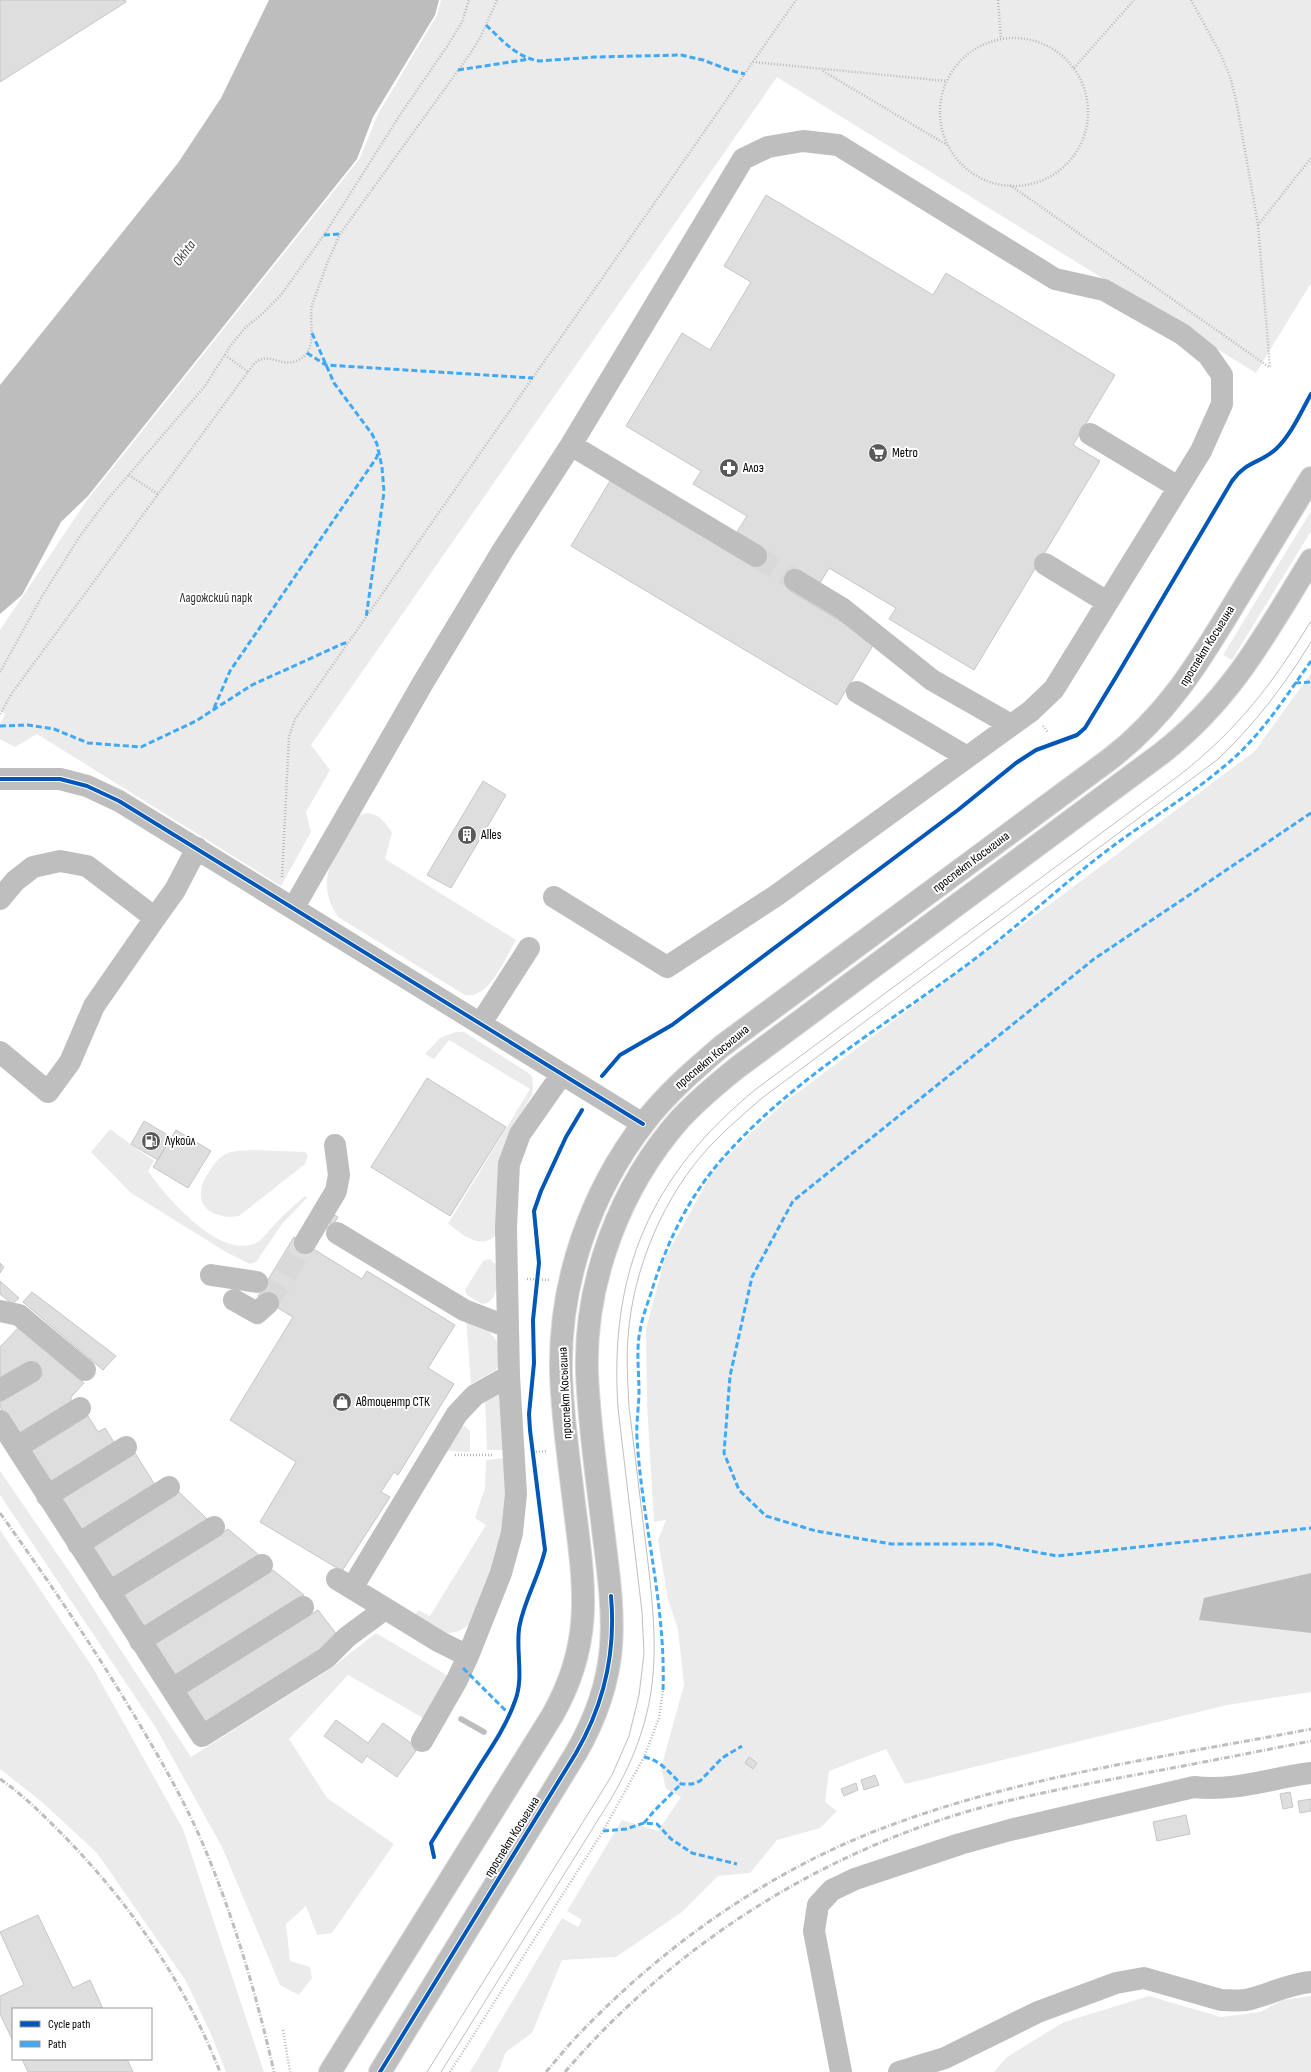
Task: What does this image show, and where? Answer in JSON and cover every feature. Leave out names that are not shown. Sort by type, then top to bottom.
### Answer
[{"type":"main road","points":[[288,904],[503,550],[571,444],[743,159],[768,147],[803,141],[838,145],[1055,279],[1104,290],[1182,334],[1208,355],[1222,375],[1222,404],[1201,451],[1054,689],[1031,710],[777,895],[667,967],[554,897]]},
{"type":"main road","points":[[1090,434],[1178,488]]},
{"type":"main road","points":[[571,444],[756,556]]},
{"type":"main road","name":"проспект Косыгина","points":[[330,2072],[552,1716],[573,1672],[584,1625],[585,1593],[564,1413],[561,1371],[563,1330],[579,1248],[594,1208],[612,1171],[643,1124],[690,1073],[722,1046],[1110,759],[1143,731],[1173,698],[1190,675],[1311,478]]},
{"type":"main road","name":"проспект Косыгина","points":[[380,2072],[576,1753],[593,1721],[605,1686],[612,1650],[613,1614],[589,1410],[587,1371],[588,1332],[594,1293],[604,1255],[617,1218],[635,1183],[656,1150],[680,1120],[708,1092],[738,1066],[1186,733],[1209,711],[1240,674],[1311,560]]},
{"type":"main road","points":[[1045,564],[1107,602]]},
{"type":"main road","points":[[795,580],[843,609],[932,680],[1011,725]]},
{"type":"main road","points":[[856,692],[967,757]]},
{"type":"main road","points":[[0,779],[60,779],[88,786],[119,801],[643,1124]]},
{"type":"main road","points":[[0,1052],[48,1092],[70,1062],[94,1006],[175,890],[197,848]]},
{"type":"main road","points":[[0,899],[15,881],[33,866],[60,860],[87,866],[154,918]]},
{"type":"main road","points":[[481,1024],[529,948]]},
{"type":"main road","points":[[422,1741],[457,1680],[468,1656],[501,1574],[512,1533],[516,1494],[528,1453],[509,1376],[506,1227],[509,1164],[520,1134],[562,1074]]},
{"type":"main road","points":[[304,1243],[336,1191],[339,1175],[335,1145]]},
{"type":"main road","points":[[337,1233],[464,1310],[508,1327]]},
{"type":"main road","points":[[211,1275],[257,1282]]},
{"type":"main road","points":[[234,1300],[262,1308]]},
{"type":"main road","points":[[1,1312],[19,1315],[85,1370]]},
{"type":"main road","points":[[0,1390],[31,1372]]},
{"type":"main road","points":[[468,1656],[440,1642],[345,1584],[432,1455],[457,1414],[475,1395],[509,1376]]},
{"type":"main road","points":[[16,1447],[80,1408]]},
{"type":"main road","points":[[0,1421],[202,1736],[326,1658],[347,1637],[386,1609]]},
{"type":"main road","points":[[47,1496],[126,1447]]},
{"type":"main road","points":[[78,1544],[169,1487]]},
{"type":"main road","points":[[109,1592],[214,1527]]},
{"type":"main road","points":[[140,1641],[262,1565]]},
{"type":"main road","points":[[172,1689],[303,1607]]},
{"type":"main road","points":[[841,2072],[814,1931],[818,1905],[832,1890],[855,1879],[953,1846],[1010,1830],[1194,1788],[1214,1790],[1238,1788],[1311,1772]]},
{"type":"main road","points":[[899,2072],[945,2058],[1038,2012],[1116,1984],[1144,1978],[1221,2000],[1247,2000],[1297,1983],[1311,1982]]},
{"type":"path","points":[[0,672],[41,598],[80,536],[107,500],[195,399],[246,327],[262,314],[281,295],[324,235],[400,115],[448,45],[462,22],[470,0]]},
{"type":"path","points":[[0,714],[12,693],[259,358],[266,357],[286,362],[295,362],[301,359],[310,349],[312,305],[328,261],[340,234],[470,54],[480,38],[497,0]]},
{"type":"path","points":[[288,904],[289,737],[295,719],[796,0]]},
{"type":"path","points":[[998,0],[1001,39]]},
{"type":"path","points":[[1074,68],[1134,0]]},
{"type":"path","points":[[986,180],[1010,186],[1270,367],[1258,225],[1246,148],[1230,76],[1219,51],[1191,0]]},
{"type":"path","points":[[1001,39],[1028,39],[1042,43],[1065,58],[1074,68],[1083,85],[1087,103],[1087,122],[1082,141],[1072,157],[1058,171],[1042,180],[1017,185],[1004,185],[986,180],[969,171],[957,160],[948,146],[942,130],[939,114],[941,97],[946,81],[955,66],[968,53],[983,44],[1001,39]]},
{"type":"path","points":[[753,62],[821,70],[946,81]]},
{"type":"path","points":[[821,70],[948,146]]},
{"type":"path","points":[[1258,225],[1311,158]]},
{"type":"path","points":[[225,355],[248,372]]},
{"type":"path","points":[[129,475],[159,495]]},
{"type":"path","points":[[536,1286],[538,1272]]},
{"type":"path","points":[[432,1455],[528,1453],[550,1451]]},
{"type":"path","points":[[450,2072],[603,1831],[644,1757],[659,1718],[663,1690]]},
{"type":"path","points":[[283,2030],[290,2072]]},
{"type":"green space","name":"Ладожский парк","points":[[441,0],[1311,0],[1311,283],[1256,373],[777,77],[311,745],[330,770],[306,812],[311,832],[281,886],[37,734],[15,747],[0,739],[0,724],[5,714],[0,711],[0,630],[87,500],[360,158],[378,114],[437,15]]},
{"type":"green space","points":[[1311,511],[1311,531],[1232,660],[1223,655]]},
{"type":"green space","points":[[1311,673],[1311,1692],[1227,1705],[905,1784],[886,1749],[829,1771],[825,1802],[837,1811],[820,1828],[777,1840],[750,1873],[718,1876],[682,1912],[616,1957],[562,1960],[532,2033],[506,2052],[498,2072],[470,2072],[562,1918],[578,1927],[582,1920],[567,1911],[622,1820],[658,1831],[681,1797],[666,1789],[661,1768],[684,1685],[678,1629],[668,1600],[658,1540],[666,1520],[654,1522],[647,1404],[646,1329],[665,1258],[713,1171],[785,1102],[1255,751]]},
{"type":"green space","points":[[368,813],[382,820],[392,833],[385,859],[516,940],[489,985],[482,991],[474,995],[465,995],[338,917],[330,903],[327,889],[331,864],[360,815]]},
{"type":"green space","points":[[456,1032],[464,1032],[532,1076],[532,1095],[509,1135],[496,1235],[490,1240],[477,1241],[471,1239],[448,1224],[530,1089],[449,1040],[434,1059],[425,1054],[440,1038]]},
{"type":"green space","points":[[110,1129],[154,1161],[148,1171],[167,1196],[195,1223],[211,1235],[226,1243],[242,1246],[256,1243],[262,1239],[291,1208],[305,1196],[307,1198],[282,1224],[256,1262],[250,1264],[226,1252],[131,1193],[91,1152]]},
{"type":"green space","points":[[253,1150],[305,1152],[308,1156],[305,1164],[239,1216],[233,1217],[219,1215],[208,1210],[201,1199],[201,1189],[210,1170],[225,1154],[237,1151]]},
{"type":"green space","points":[[490,1259],[496,1265],[496,1289],[492,1299],[482,1304],[467,1295],[465,1290],[483,1261]]},
{"type":"green space","points":[[466,1318],[489,1331],[499,1344],[499,1363],[496,1370],[471,1384]]},
{"type":"green space","points":[[498,1394],[502,1397],[505,1450],[487,1450],[485,1398]]},
{"type":"green space","points":[[465,1426],[470,1431],[470,1452],[447,1451],[461,1427]]},
{"type":"green space","points":[[507,1458],[507,1493],[503,1529],[494,1571],[469,1625],[459,1631],[446,1634],[414,1617],[418,1610],[430,1616],[486,1525],[475,1518],[485,1488],[486,1460]]},
{"type":"green space","points":[[0,1471],[71,1574],[191,1757],[330,1669],[376,1633],[450,1677],[423,1718],[348,1675],[289,1739],[327,1798],[394,1844],[332,1933],[317,1935],[306,1906],[286,1924],[290,1961],[310,1967],[312,1978],[299,1995],[280,1985],[222,1847],[156,1728],[0,1495]]},
{"type":"green space","points":[[0,1530],[93,1668],[183,1829],[264,2072],[226,2072],[211,2034],[186,1981],[97,1853],[42,1802],[0,1769]]},
{"type":"green space","points":[[1149,1996],[1221,2017],[1260,2012],[1283,2000],[1311,1996],[1311,2072],[994,2072],[1007,2057],[1064,2022]]},
{"type":"water","name":"Okhta","points":[[269,0],[439,0],[435,15],[373,117],[357,159],[88,496],[61,522],[22,595],[0,614],[0,385],[178,163],[221,98]]},
{"type":"water","points":[[1311,1573],[1311,1633],[1199,1620],[1204,1598]]},
{"type":"building","points":[[0,0],[125,0],[126,2],[0,82]]},
{"type":"building","name":"Metro","points":[[766,195],[933,295],[946,273],[1115,375],[1073,445],[1100,461],[974,670],[889,619],[896,608],[829,568],[820,583],[800,571],[789,590],[875,642],[837,705],[571,546],[610,481],[751,565],[762,547],[737,532],[747,516],[693,484],[701,471],[626,426],[682,333],[710,350],[751,282],[724,266]]},
{"type":"building","name":"Alles","points":[[483,781],[506,795],[451,888],[427,875]]},
{"type":"building","points":[[427,1078],[506,1127],[450,1216],[371,1167]]},
{"type":"building","name":"Лукойл","points":[[144,1121],[171,1137],[158,1160],[131,1144]]},
{"type":"building","points":[[176,1130],[211,1151],[188,1188],[153,1167]]},
{"type":"building","points":[[331,1213],[338,1217],[333,1225],[327,1221]]},
{"type":"building","name":"Автоцентр СТК","points":[[294,1237],[362,1279],[367,1271],[455,1325],[428,1368],[454,1384],[398,1475],[394,1472],[381,1492],[390,1497],[342,1571],[260,1522],[296,1462],[230,1420],[293,1317],[258,1296]]},
{"type":"building","points":[[0,1263],[4,1267],[0,1273]]},
{"type":"building","points":[[0,1281],[19,1298],[12,1304],[0,1294]]},
{"type":"building","points":[[32,1292],[116,1356],[103,1370],[23,1302]]},
{"type":"building","points":[[20,1326],[84,1383],[71,1397],[71,1403],[18,1435],[0,1407],[0,1402],[43,1375],[30,1363],[0,1379],[0,1347]]},
{"type":"building","points":[[88,1416],[98,1432],[105,1428],[115,1444],[47,1484],[28,1453]]},
{"type":"building","points":[[135,1453],[155,1485],[79,1533],[59,1500]]},
{"type":"building","points":[[179,1492],[208,1520],[112,1580],[91,1549]]},
{"type":"building","points":[[228,1529],[260,1556],[144,1627],[124,1595]]},
{"type":"building","points":[[273,1570],[304,1595],[172,1678],[152,1645]]},
{"type":"building","points":[[318,1610],[338,1636],[324,1649],[207,1724],[186,1692]]},
{"type":"building","points":[[336,1720],[368,1743],[383,1723],[418,1748],[397,1777],[367,1756],[362,1763],[324,1736]]},
{"type":"building","points":[[749,1757],[757,1763],[753,1769],[745,1763]]},
{"type":"building","points":[[875,1775],[879,1785],[864,1790],[861,1780]]},
{"type":"building","points":[[856,1783],[858,1790],[844,1796],[841,1789]]},
{"type":"building","points":[[1290,1792],[1293,1807],[1283,1809],[1280,1794]]},
{"type":"building","points":[[1311,1799],[1311,1811],[1300,1813],[1298,1801]]},
{"type":"building","points":[[1186,1815],[1190,1834],[1157,1841],[1153,1822]]},
{"type":"building","points":[[38,1915],[73,1988],[90,1980],[103,2008],[12,2008],[12,2039],[0,2014],[0,1996],[24,1985],[0,1932]]},
{"type":"building","points":[[22,2060],[127,2060],[133,2072],[28,2072]]},
{"type":"waterway","points":[[461,1719],[484,1732]]},
{"type":"tunnel","points":[[756,556],[795,580]]},
{"type":"tunnel","points":[[268,1303],[305,1243]]},
{"type":"tram line","points":[[427,2072],[612,1775],[629,1736],[639,1695],[644,1654],[642,1612],[618,1408],[617,1359],[621,1313],[630,1270],[644,1230],[663,1192],[688,1156],[719,1122],[756,1089],[1202,757],[1254,704],[1283,665],[1311,621]]},
{"type":"tram line","points":[[441,2072],[611,1799],[628,1766],[641,1735],[649,1705],[653,1676],[653,1615],[629,1407],[627,1346],[636,1285],[644,1259],[665,1210],[679,1186],[711,1145],[762,1098],[1217,760],[1244,733],[1268,704],[1311,642]]},
{"type":"railway","points":[[0,1513],[100,1660],[161,1761],[189,1813],[216,1876],[236,1931],[253,1987],[274,2072]]},
{"type":"railway","points":[[546,2072],[578,2035],[616,1997],[651,1966],[688,1937],[727,1909],[767,1884],[808,1861],[851,1841],[894,1824],[944,1807],[996,1792],[1100,1768],[1311,1729]]},
{"type":"railway","points":[[565,2072],[606,2027],[651,1985],[698,1947],[748,1912],[801,1881],[855,1854],[911,1830],[969,1811],[1009,1801],[1311,1741]]},
{"type":"railway","points":[[0,1779],[38,1810],[59,1831],[84,1857],[131,1913],[172,1974],[190,2006],[220,2072]]},
{"type":"marked path","points":[[486,25],[516,52],[539,61],[595,57],[681,55],[703,60],[729,70],[745,74]]},
{"type":"marked path","points":[[458,70],[530,59]]},
{"type":"marked path","points":[[324,235],[340,234]]},
{"type":"marked path","points":[[312,333],[334,383],[372,434],[377,444],[382,467],[384,492],[366,618]]},
{"type":"marked path","points":[[307,353],[326,365],[533,378]]},
{"type":"marked path","points":[[214,708],[230,671],[377,457],[378,450]]},
{"type":"marked path","points":[[0,726],[28,725],[54,729],[88,743],[141,747],[196,721],[252,685],[349,642]]},
{"type":"marked path","points":[[663,1690],[661,1627],[637,1438],[639,1391],[638,1346],[642,1321],[657,1275],[671,1239],[689,1204],[723,1158],[779,1103],[809,1078],[987,950],[1094,860],[1196,789],[1235,757],[1270,718],[1311,661]]},
{"type":"marked path","points":[[1295,683],[1311,682]]},
{"type":"marked path","points":[[1311,813],[1094,959],[793,1201],[752,1277],[730,1376],[724,1453],[739,1490],[766,1516],[816,1531],[891,1544],[993,1544],[1057,1556],[1311,1528]]},
{"type":"marked path","points":[[463,1668],[509,1714]]},
{"type":"marked path","points":[[644,1757],[660,1764],[681,1784],[692,1784],[700,1781],[722,1758],[742,1746]]},
{"type":"marked path","points":[[644,1823],[681,1784]]},
{"type":"marked path","points":[[603,1831],[626,1829],[644,1823],[657,1824],[671,1839],[692,1853],[737,1864]]},
{"type":"cycle path","points":[[602,1076],[620,1055],[672,1025],[958,810],[1016,763],[1036,750],[1077,735],[1085,728],[1232,481],[1237,474],[1276,449],[1295,423],[1311,394]]},
{"type":"cycle path","points":[[0,779],[60,779],[87,786],[119,801],[643,1124]]},
{"type":"cycle path","points":[[434,1857],[431,1843],[499,1734],[512,1710],[518,1692],[519,1629],[524,1609],[545,1550],[529,1414],[534,1363],[533,1320],[539,1263],[534,1211],[541,1191],[566,1137],[582,1110]]},
{"type":"cycle path","points":[[380,2072],[576,1753],[586,1734],[601,1696],[610,1657],[612,1637],[611,1596]]},
{"type":"place","name":"Metro","points":[[878,453]]},
{"type":"place","name":"Алоэ","points":[[729,468]]},
{"type":"place","name":"Alles","points":[[467,835]]},
{"type":"place","name":"Лукойл","points":[[151,1141]]},
{"type":"place","name":"Автоцентр СТК","points":[[342,1402]]}]
